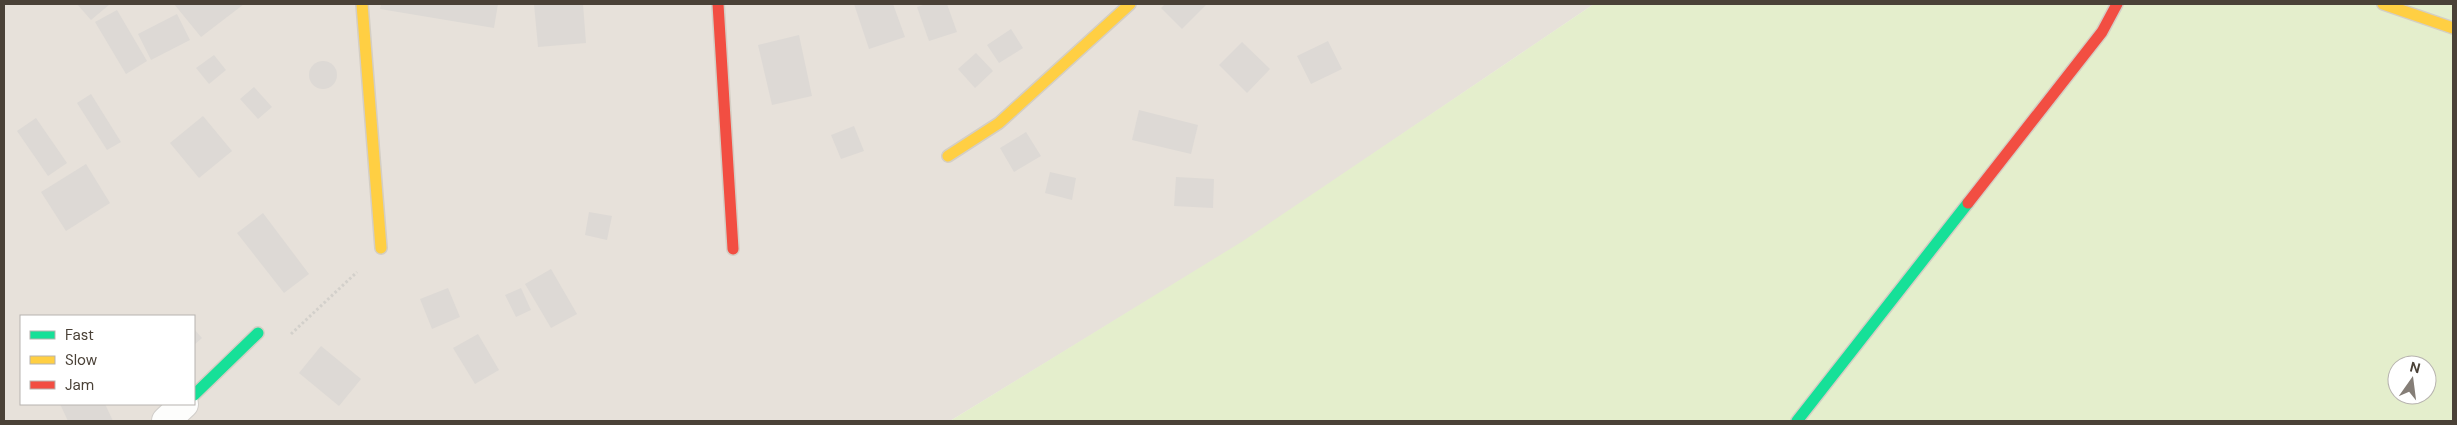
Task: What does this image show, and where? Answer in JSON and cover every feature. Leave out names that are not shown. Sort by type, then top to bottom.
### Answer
[{"type":"street","points":[[362,4],[381,248]]},
{"type":"street","points":[[718,4],[734,249]]},
{"type":"street","points":[[1797,421],[2102,32],[2117,4]]},
{"type":"street","points":[[2383,4],[2453,28]]},
{"type":"street","points":[[948,156],[999,123],[1128,5]]},
{"type":"street","points":[[195,394],[258,333]]},
{"type":"street","points":[[166,421],[183,405]]},
{"type":"path","points":[[258,333],[256,341],[266,342],[288,337],[381,248]]},
{"type":"shaded area","points":[[4,4],[1594,4],[1243,242],[950,421],[4,421]]},
{"type":"green space","points":[[1594,4],[2453,4],[2453,421],[950,421],[1243,241]]},
{"type":"building","points":[[77,4],[110,4],[91,20]]},
{"type":"building","points":[[174,4],[244,4],[201,37]]},
{"type":"building","points":[[381,4],[498,4],[494,28],[380,9]]},
{"type":"building","points":[[534,4],[583,4],[586,43],[538,47]]},
{"type":"building","points":[[854,4],[893,4],[905,37],[869,49]]},
{"type":"building","points":[[926,4],[947,4],[957,32],[929,41],[917,7]]},
{"type":"building","points":[[1165,4],[1207,4],[1182,29],[1161,8]]},
{"type":"building","points":[[117,10],[147,61],[126,74],[95,22]]},
{"type":"building","points":[[177,14],[190,40],[151,60],[138,34]]},
{"type":"building","points":[[1011,29],[1023,48],[999,63],[987,45]]},
{"type":"building","points":[[799,35],[812,96],[772,105],[758,45]]},
{"type":"building","points":[[1328,41],[1342,69],[1311,84],[1297,56]]},
{"type":"building","points":[[1242,42],[1270,69],[1247,93],[1219,65]]},
{"type":"building","points":[[976,53],[993,71],[975,88],[958,69]]},
{"type":"building","points":[[214,55],[226,70],[209,84],[196,68]]},
{"type":"building","points":[[323,61],[333,65],[337,75],[333,85],[323,89],[313,85],[309,75],[313,65]]},
{"type":"building","points":[[254,87],[272,107],[258,119],[240,99]]},
{"type":"building","points":[[91,94],[121,142],[107,150],[77,103]]},
{"type":"building","points":[[1139,110],[1198,125],[1191,154],[1132,140]]},
{"type":"building","points":[[203,116],[232,151],[199,178],[170,143]]},
{"type":"building","points":[[36,118],[67,163],[48,176],[17,131]]},
{"type":"building","points":[[854,126],[864,151],[841,159],[831,135]]},
{"type":"building","points":[[1026,132],[1041,156],[1014,172],[1000,148]]},
{"type":"building","points":[[86,164],[110,203],[66,231],[41,192]]},
{"type":"building","points":[[1050,172],[1076,178],[1072,200],[1045,193]]},
{"type":"building","points":[[1176,177],[1214,179],[1213,208],[1174,206]]},
{"type":"building","points":[[589,212],[612,216],[607,240],[585,235]]},
{"type":"building","points":[[263,213],[309,274],[284,293],[237,233]]},
{"type":"building","points":[[551,269],[577,314],[551,328],[525,284]]},
{"type":"building","points":[[448,288],[460,317],[432,329],[420,299]]},
{"type":"building","points":[[521,288],[531,310],[516,317],[505,295]]},
{"type":"building","points":[[195,330],[202,338],[195,344]]},
{"type":"building","points":[[478,334],[499,370],[475,384],[453,348]]},
{"type":"building","points":[[321,346],[361,379],[339,406],[299,373]]},
{"type":"building","points":[[60,405],[105,405],[113,421],[68,421]]},
{"type":"traffic: fast","points":[[1797,421],[1968,203]]},
{"type":"traffic: fast","points":[[195,394],[258,333]]},
{"type":"traffic: slow","points":[[362,4],[381,248]]},
{"type":"traffic: slow","points":[[948,156],[999,123],[1130,4]]},
{"type":"traffic: slow","points":[[2383,4],[2453,28]]},
{"type":"traffic: jam","points":[[718,4],[733,249]]},
{"type":"traffic: jam","points":[[1968,203],[2102,32],[2117,4]]}]
